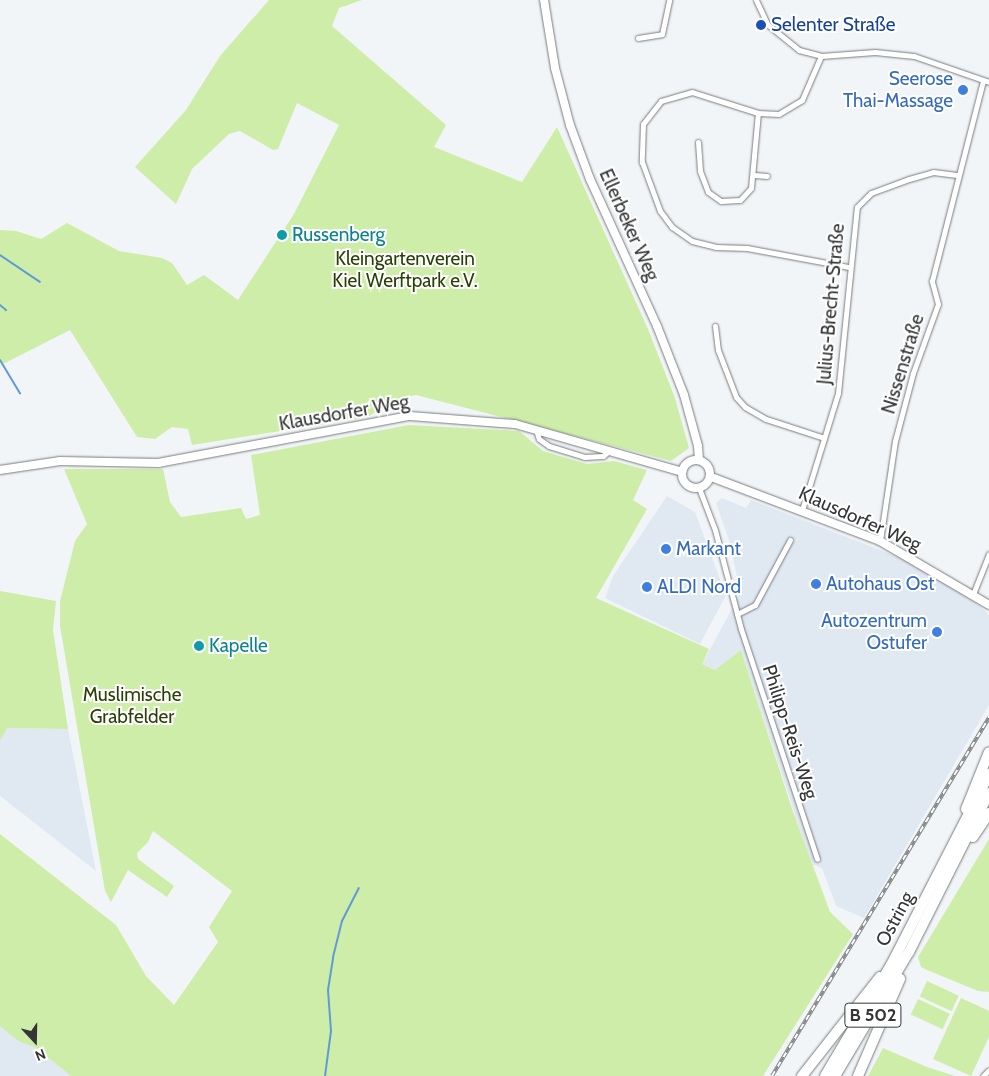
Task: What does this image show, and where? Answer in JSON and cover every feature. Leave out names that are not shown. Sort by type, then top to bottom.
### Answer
[{"type":"highway","points":[[959,846],[989,752]]},
{"type":"highway","name":"Ostring","points":[[835,1076],[909,952],[959,846],[989,774]]},
{"type":"highway","name":"Ostring","points":[[825,1076],[891,966],[989,793]]},
{"type":"highway","points":[[959,846],[989,813]]},
{"type":"highway","points":[[858,1076],[883,1022],[909,952]]},
{"type":"highway","points":[[802,1076],[851,1011],[891,966]]},
{"type":"street","name":"Ellerbeker Weg","points":[[544,0],[555,68],[570,125],[590,179],[657,326],[684,395],[699,460]]},
{"type":"street","points":[[638,38],[662,34],[669,0]]},
{"type":"street","points":[[756,0],[766,24],[781,38],[799,50],[821,56],[890,52],[932,61],[986,81]]},
{"type":"street","points":[[821,56],[802,100],[795,107],[779,114],[758,113],[692,92],[670,96],[653,108],[643,124],[640,148],[645,174],[660,211],[682,235],[704,245],[747,248],[849,267]]},
{"type":"street","name":"Nissenstraße","points":[[880,541],[895,441],[913,374],[938,304],[932,281],[958,175],[986,81]]},
{"type":"street","points":[[698,142],[704,184],[708,192],[722,201],[733,202],[746,195],[754,174],[758,113]]},
{"type":"street","name":"Julius-Brecht-Straße","points":[[802,510],[838,393],[844,354],[854,216],[865,197],[933,172],[958,175]]},
{"type":"street","points":[[754,174],[767,176]]},
{"type":"street","points":[[715,326],[718,350],[736,396],[745,407],[766,419],[824,438]]},
{"type":"street","name":"Klausdorfer Weg","points":[[0,470],[60,462],[158,463],[410,416],[515,424],[682,472],[687,485],[699,488]]},
{"type":"street","points":[[536,430],[539,439],[548,446],[584,457],[603,456],[609,451]]},
{"type":"street","points":[[682,472],[688,462],[699,460],[708,466],[711,477],[706,484],[699,488]]},
{"type":"street","name":"Klausdorfer Weg","points":[[711,477],[880,541],[989,605]]},
{"type":"street","name":"Philipp-Reis-Weg","points":[[699,488],[716,530],[737,614],[817,859]]},
{"type":"street","points":[[737,614],[755,605],[790,540]]},
{"type":"street","points":[[973,594],[989,554]]},
{"type":"street","points":[[984,1076],[989,1070]]},
{"type":"shaded area","points":[[667,496],[695,512],[726,595],[700,644],[605,598],[613,576]]},
{"type":"shaded area","points":[[722,498],[746,508],[751,500],[901,558],[965,593],[989,615],[989,705],[864,918],[836,906],[822,868],[811,864],[741,650],[716,670],[702,664],[740,594],[731,546],[716,503]]},
{"type":"shaded area","points":[[6,728],[68,729],[96,871],[0,796],[0,741]]},
{"type":"shaded area","points":[[0,1026],[18,1041],[36,1048],[71,1076],[0,1076]]},
{"type":"green space","name":"Kleingartenverein Kiel Werftpark e.V.","points":[[269,0],[362,0],[339,8],[332,26],[446,125],[434,147],[522,182],[557,127],[648,329],[675,398],[689,448],[671,461],[416,395],[393,400],[368,417],[192,445],[188,429],[172,427],[155,439],[137,437],[70,330],[3,364],[0,360],[0,230],[16,231],[41,239],[67,223],[119,251],[162,258],[172,263],[187,285],[204,275],[238,300],[294,214],[339,125],[297,103],[278,149],[273,150],[240,131],[229,134],[192,169],[176,204],[135,167],[186,110],[220,56]]},
{"type":"green space","name":"Muslimische Grabfelder","points":[[409,425],[519,431],[543,451],[587,464],[614,461],[647,470],[633,500],[647,509],[596,598],[709,649],[702,664],[715,670],[741,650],[792,809],[830,912],[853,934],[763,1076],[71,1076],[36,1048],[18,1041],[0,1026],[0,834],[116,925],[146,976],[174,1005],[218,942],[209,927],[232,891],[153,831],[148,842],[137,853],[138,859],[174,886],[167,897],[128,870],[111,902],[105,891],[60,626],[60,601],[75,541],[87,524],[64,469],[163,469],[170,502],[181,517],[241,508],[246,519],[260,515],[251,455]]},
{"type":"green space","points":[[0,591],[56,601],[53,630],[68,729],[7,728],[0,741]]},
{"type":"green space","points":[[989,839],[989,992],[978,991],[927,970],[921,967],[918,957]]},
{"type":"green space","points":[[927,981],[959,996],[952,1011],[920,996]]},
{"type":"green space","points":[[961,998],[989,1011],[989,1037],[971,1076],[933,1059]]},
{"type":"green space","points":[[918,999],[950,1014],[943,1029],[911,1014]]},
{"type":"green space","points":[[883,1048],[927,1067],[955,1076],[868,1076]]},
{"type":"waterway","points":[[0,255],[40,282]]},
{"type":"waterway","points":[[0,305],[6,310]]},
{"type":"waterway","points":[[0,360],[20,393]]},
{"type":"waterway","points":[[325,1076],[331,1031],[328,990],[333,957],[342,921],[359,888]]},
{"type":"railway","points":[[772,1076],[989,718]]},
{"type":"place","name":"Selenter Straße","points":[[761,25]]},
{"type":"place","name":"Seerose Thai-Massage","points":[[963,90]]},
{"type":"place","name":"Russenberg","points":[[282,235]]},
{"type":"place","name":"Markant","points":[[666,549]]},
{"type":"place","name":"Autohaus Ost","points":[[816,584]]},
{"type":"place","name":"ALDI Nord","points":[[647,587]]},
{"type":"place","name":"Autozentrum Ostufer","points":[[937,632]]},
{"type":"place","name":"Kapelle","points":[[199,646]]}]
